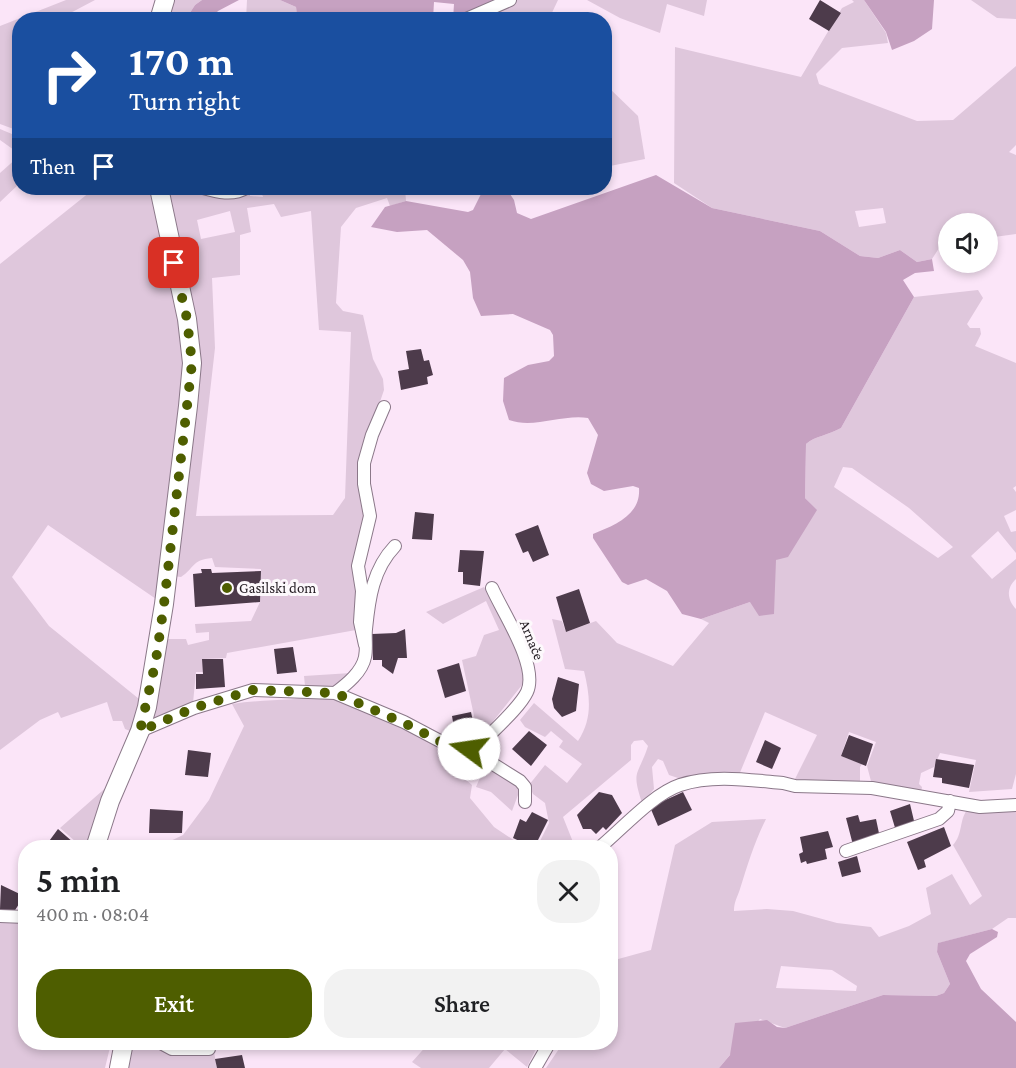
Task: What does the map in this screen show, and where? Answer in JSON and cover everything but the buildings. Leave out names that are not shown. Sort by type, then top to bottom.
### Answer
[{"type":"street","points":[[482,12],[510,0]]},
{"type":"street","points":[[98,840],[110,801],[140,731],[156,660],[192,363],[187,319],[160,195]]},
{"type":"street","points":[[365,645],[360,622],[362,591],[358,566],[370,516],[364,484],[364,464],[372,435],[384,407]]},
{"type":"street","points":[[335,693],[350,682],[365,658],[374,577],[383,558],[395,546]]},
{"type":"street","name":"Arnače","points":[[469,749],[477,748],[526,694],[531,680],[517,636],[492,588]]},
{"type":"street","points":[[140,731],[194,708],[253,690],[335,693],[404,723],[457,750],[469,749],[520,781],[525,787],[525,802]]},
{"type":"street","points":[[608,840],[658,798],[678,785],[702,779],[771,782],[795,786],[872,788],[980,807],[1016,805]]},
{"type":"street","points":[[846,851],[939,819],[948,811],[950,801]]},
{"type":"street","points":[[0,916],[18,917]]},
{"type":"street","points":[[119,1068],[122,1050]]},
{"type":"street","points":[[536,1068],[546,1050]]},
{"type":"shaded area","points":[[66,0],[95,0],[72,12],[36,12]]},
{"type":"shaded area","points":[[171,0],[202,0],[190,12],[167,12]]},
{"type":"shaded area","points":[[202,0],[239,0],[217,12],[190,12]]},
{"type":"shaded area","points":[[247,0],[280,0],[296,7],[297,12],[290,12],[246,12]]},
{"type":"shaded area","points":[[280,0],[501,0],[472,12],[454,12],[454,4],[434,2],[433,12],[297,12],[296,7]]},
{"type":"shaded area","points":[[514,0],[558,0],[552,12],[490,12]]},
{"type":"shaded area","points":[[587,0],[707,0],[704,16],[667,4],[660,33],[609,12]]},
{"type":"shaded area","points":[[852,0],[864,0],[886,33],[888,43],[842,48],[816,74],[819,84],[917,121],[953,120],[1016,66],[1016,145],[1009,152],[1016,155],[1016,234],[998,236],[998,213],[938,213],[938,250],[932,259],[917,262],[900,250],[878,258],[860,256],[820,231],[712,208],[674,183],[675,47],[801,77],[842,8],[854,2]],"holes":[[[883,208],[886,223],[859,227],[855,211]]]},
{"type":"shaded area","points":[[864,0],[934,0],[932,29],[914,41],[892,50],[886,32]]},
{"type":"shaded area","points":[[971,0],[1016,0],[1016,19],[997,18]]},
{"type":"shaded area","points":[[12,21],[12,128],[0,124],[0,26]]},
{"type":"shaded area","points":[[612,91],[638,116],[645,159],[612,166]]},
{"type":"shaded area","points":[[0,129],[12,134],[12,149],[0,140]]},
{"type":"shaded area","points":[[12,162],[12,191],[0,202],[0,173]]},
{"type":"shaded area","points":[[656,175],[712,208],[820,231],[860,256],[878,258],[900,250],[917,262],[932,259],[934,271],[915,273],[903,280],[914,297],[841,428],[806,444],[805,498],[817,510],[788,557],[776,560],[774,614],[759,616],[750,602],[701,619],[682,614],[667,591],[646,579],[628,585],[622,582],[593,538],[593,534],[618,523],[631,512],[636,505],[639,488],[633,486],[604,491],[591,484],[587,473],[598,435],[588,418],[578,417],[528,423],[509,420],[503,401],[504,378],[528,365],[549,361],[554,356],[553,335],[550,330],[513,314],[481,316],[473,298],[470,272],[463,260],[427,230],[397,232],[371,227],[385,207],[406,201],[468,212],[473,210],[480,195],[511,195],[517,213],[531,219],[599,195],[612,195],[612,190]]},
{"type":"shaded area","points":[[86,195],[154,195],[185,354],[159,601],[48,525],[12,577],[49,626],[144,703],[130,731],[125,729],[122,721],[113,721],[107,702],[61,718],[58,712],[40,720],[0,750],[0,264]]},
{"type":"shaded area","points":[[167,195],[263,197],[262,195],[406,195],[406,201],[390,206],[387,198],[356,208],[341,227],[336,303],[343,311],[363,315],[373,359],[383,379],[384,390],[367,440],[366,516],[356,584],[356,630],[227,653],[226,658],[203,659],[203,672],[196,672],[193,703],[153,721],[151,716],[164,639],[186,639],[188,645],[209,640],[209,632],[196,633],[195,624],[251,621],[260,602],[261,569],[215,567],[212,558],[200,561],[181,577],[173,576],[193,410]],"holes":[[[274,204],[281,217],[311,211],[319,330],[351,332],[345,498],[333,515],[196,516],[215,348],[212,278],[240,275],[240,235],[251,232],[247,208]],[[230,211],[235,232],[201,239],[197,220]]]},
{"type":"shaded area","points":[[978,290],[983,298],[967,324],[970,328],[980,328],[981,334],[975,346],[1016,363],[1016,486],[1013,488],[1016,492],[1016,510],[1004,516],[1011,532],[1016,531],[1016,553],[998,531],[971,556],[992,579],[1016,559],[1016,579],[1009,590],[1011,602],[1016,609],[1016,774],[1012,789],[969,792],[976,760],[940,753],[934,767],[921,773],[919,784],[922,787],[921,792],[872,785],[867,766],[876,742],[849,732],[841,756],[862,764],[860,781],[854,784],[793,783],[817,735],[765,712],[739,775],[681,779],[669,775],[663,761],[658,759],[652,767],[654,789],[642,803],[636,778],[648,746],[643,740],[634,741],[631,745],[631,760],[563,817],[572,840],[540,840],[549,823],[545,803],[533,794],[529,785],[545,765],[567,783],[582,764],[559,747],[563,741],[551,731],[545,737],[525,727],[520,720],[534,703],[578,741],[586,724],[589,707],[584,671],[565,669],[552,619],[562,621],[566,632],[596,621],[617,643],[673,666],[709,623],[701,619],[750,602],[776,560],[816,510],[805,498],[806,444],[841,428],[914,297]],"holes":[[[843,467],[852,468],[909,508],[953,547],[938,558],[834,487]]]},
{"type":"shaded area","points":[[484,587],[516,643],[526,680],[479,739],[462,660],[476,656],[484,635],[499,630],[486,601],[443,624],[426,612]]},
{"type":"shaded area","points":[[351,673],[333,687],[305,686],[304,676]]},
{"type":"shaded area","points":[[329,695],[470,758],[521,787],[512,811],[491,792],[476,787],[481,775],[468,765],[459,774],[472,785],[470,798],[494,827],[514,840],[173,840],[183,835],[209,800],[244,726],[232,704]]},
{"type":"shaded area","points":[[110,784],[91,840],[74,840],[60,828]]},
{"type":"shaded area","points":[[1016,809],[1016,918],[1008,918],[992,929],[939,943],[937,952],[950,984],[944,993],[936,996],[883,995],[785,1028],[760,1019],[719,1068],[546,1068],[558,1050],[618,1050],[618,959],[651,950],[675,845],[712,822],[766,819],[735,902],[734,911],[767,909],[793,911],[837,923],[871,927],[879,937],[909,926],[931,914],[926,888],[952,874],[970,905],[982,896],[953,845],[967,810]],"holes":[[[781,966],[832,970],[857,986],[856,991],[776,988]]]},
{"type":"shaded area","points":[[0,921],[18,921],[18,1050],[109,1050],[105,1068],[0,1068]]},
{"type":"shaded area","points":[[992,929],[998,932],[997,937],[970,954],[966,961],[981,989],[1016,1022],[1016,1068],[719,1068],[730,1055],[735,1023],[767,1020],[777,1027],[785,1028],[883,995],[936,996],[944,993],[950,984],[937,952],[938,943]]},
{"type":"shaded area","points":[[130,1050],[167,1050],[214,1052],[217,1068],[126,1068]]},
{"type":"shaded area","points":[[423,1050],[504,1050],[489,1068],[421,1068],[412,1062]]},
{"type":"shaded area","points":[[506,1050],[536,1050],[527,1067]]},
{"type":"place","name":"Gasilski dom","points":[[227,588]]},
{"type":"route","points":[[174,263],[187,319],[192,363],[164,604],[156,660],[140,731],[194,708],[253,690],[335,693],[404,723],[457,750],[469,749]]}]
